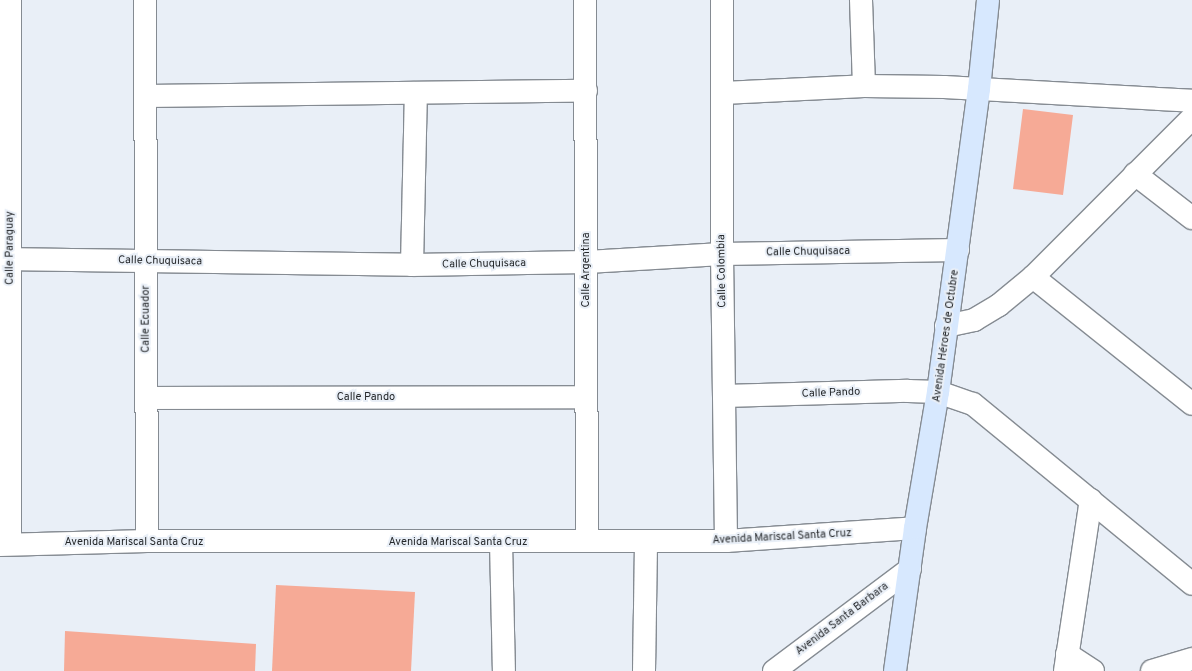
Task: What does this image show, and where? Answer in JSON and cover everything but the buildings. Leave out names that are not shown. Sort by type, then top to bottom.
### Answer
[{"type":"street","name":"Calle Paraguay","points":[[5,544],[5,95],[10,0]]},
{"type":"street","name":"Calle Ecuador","points":[[145,0],[147,541]]},
{"type":"street","name":"Calle Argentina","points":[[585,0],[587,541]]},
{"type":"street","name":"Calle Colombia","points":[[722,0],[722,254],[726,541]]},
{"type":"street","points":[[861,0],[864,86]]},
{"type":"street","name":"Avenida Héroes de Octubre","points":[[895,671],[915,528],[938,392],[946,326],[958,250],[979,89],[988,0]]},
{"type":"street","points":[[723,93],[864,86],[979,89],[1192,101]]},
{"type":"street","points":[[146,96],[586,91]]},
{"type":"street","points":[[412,265],[416,92]]},
{"type":"street","points":[[946,326],[974,320],[999,305],[1033,277],[1192,118]]},
{"type":"street","points":[[1135,174],[1192,218]]},
{"type":"street","name":"Calle Chuquisaca","points":[[5,259],[412,265],[587,262],[722,254],[958,250]]},
{"type":"street","points":[[1033,277],[1192,404]]},
{"type":"street","points":[[938,392],[972,404],[1192,584]]},
{"type":"street","name":"Calle Pando","points":[[724,396],[938,392]]},
{"type":"street","name":"Calle Pando","points":[[146,398],[586,397]]},
{"type":"street","points":[[1091,500],[1066,663],[1093,671]]},
{"type":"street","name":"Avenida Mariscal Santa Cruz","points":[[5,544],[147,541],[726,541],[915,528]]},
{"type":"street","points":[[501,542],[504,671]]},
{"type":"street","points":[[644,671],[646,542]]},
{"type":"street","name":"Avenida Santa Barbara","points":[[774,671],[910,569]]},
{"type":"street","points":[[1152,671],[1192,659]]},
{"type":"shaded area","points":[[1023,109],[1073,115],[1063,195],[1013,189]]},
{"type":"shaded area","points":[[276,585],[415,592],[411,671],[272,671]]},
{"type":"shaded area","points":[[65,631],[256,644],[255,671],[64,671]]}]
